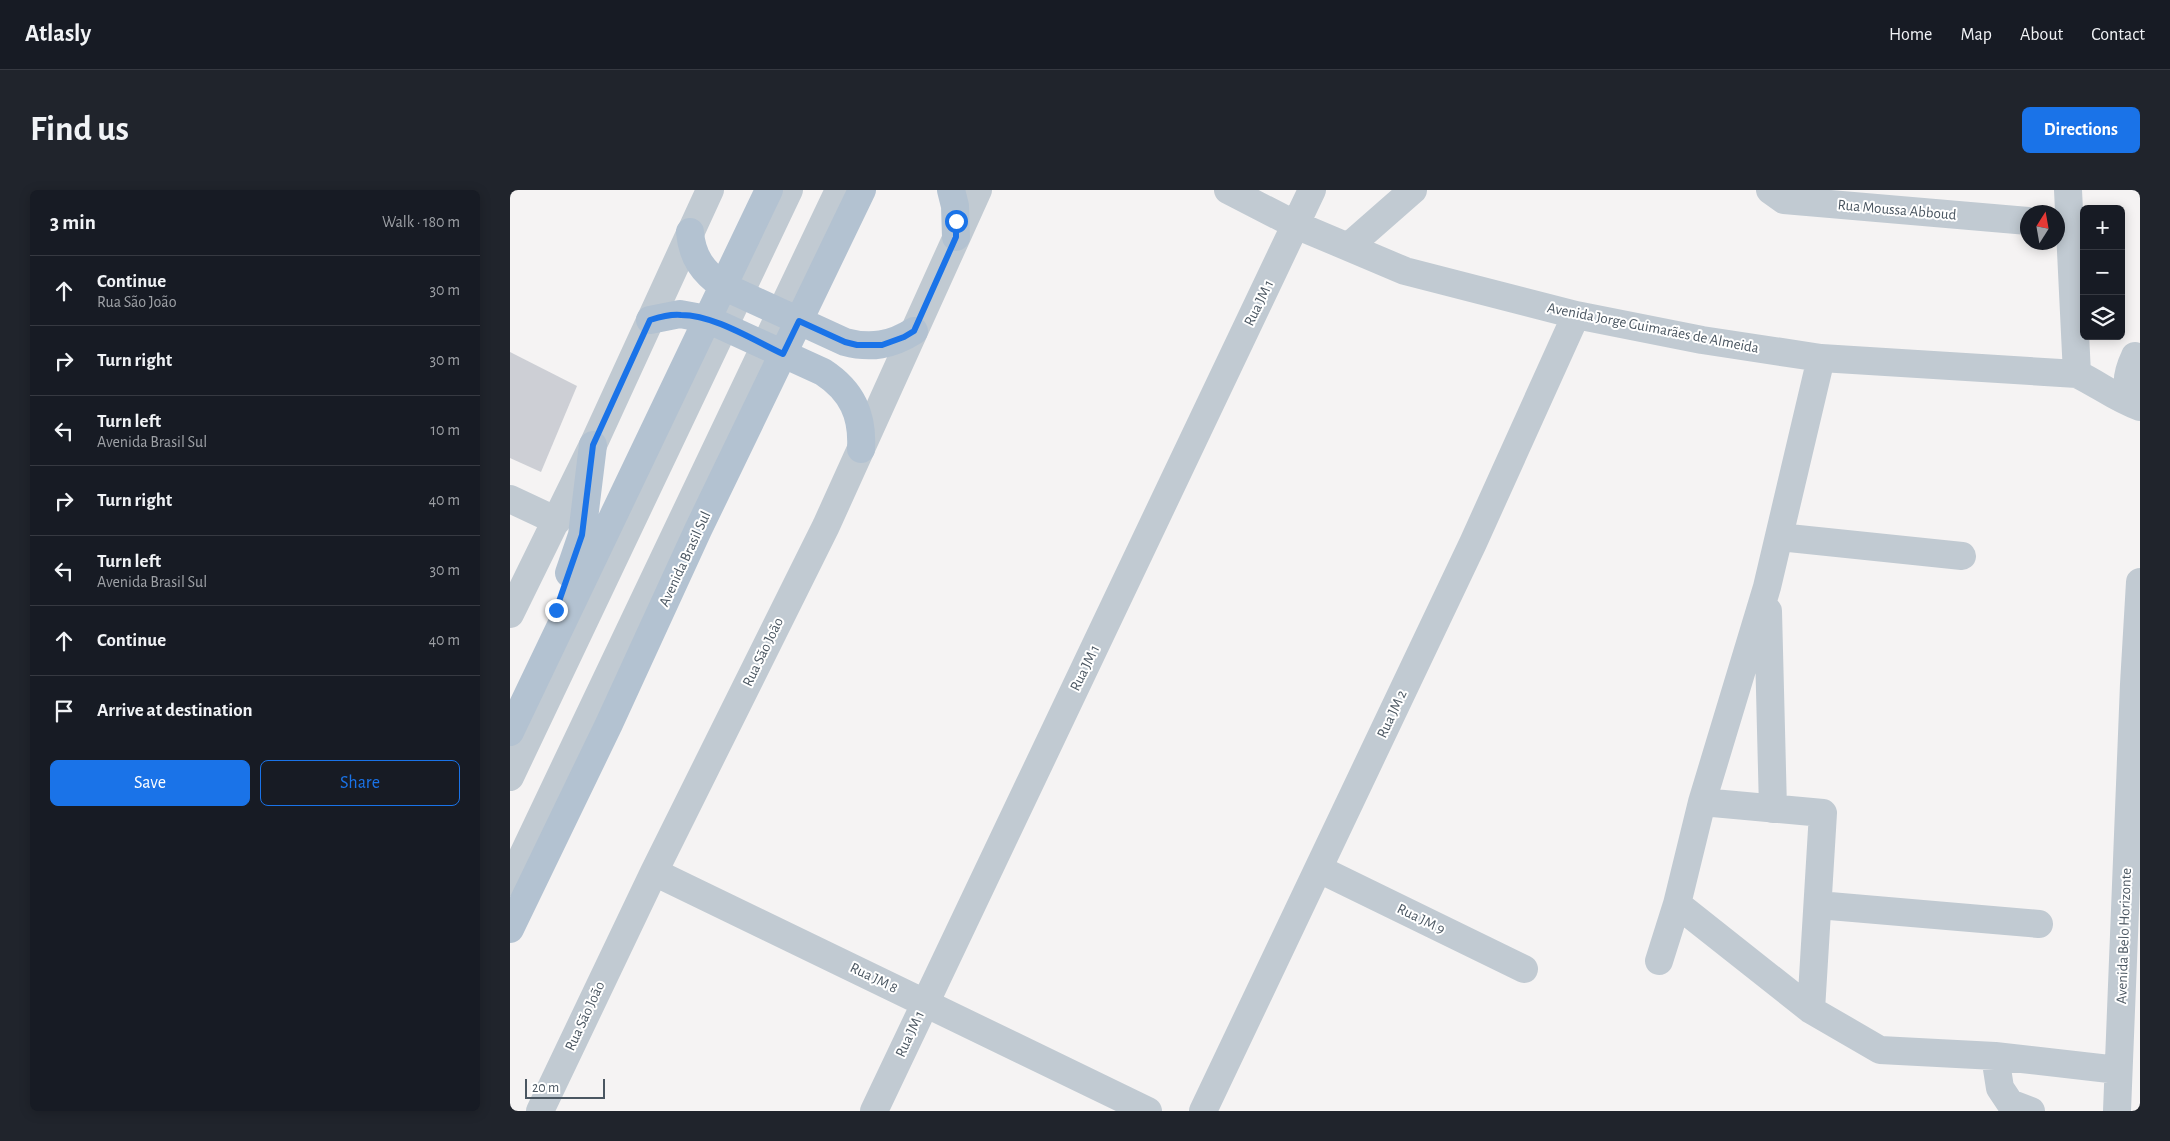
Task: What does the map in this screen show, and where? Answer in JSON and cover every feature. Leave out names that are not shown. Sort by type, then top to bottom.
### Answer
[{"type":"main road","points":[[510,732],[550,648],[731,290],[769,190]]},
{"type":"main road","name":"Avenida Brasil Sul","points":[[510,929],[609,724],[694,539],[774,350],[790,317],[862,190]]},
{"type":"main road","points":[[951,190],[955,206],[956,237]]},
{"type":"main road","points":[[690,232],[691,244],[700,266],[710,277],[731,290],[845,342],[857,345],[882,345],[893,342],[914,331]]},
{"type":"main road","points":[[650,320],[680,314],[715,323],[823,372],[836,380],[855,404],[860,418],[861,449]]},
{"type":"main road","points":[[550,648],[556,610],[582,535],[593,445]]},
{"type":"street","points":[[510,614],[520,568],[557,521],[710,190]]},
{"type":"street","points":[[731,290],[789,190]]},
{"type":"street","points":[[790,317],[839,190]]},
{"type":"street","name":"Rua São João","points":[[540,1111],[654,872],[826,526],[978,190]]},
{"type":"street","name":"Avenida Jorge Guimarães de Almeida","points":[[1228,190],[1296,225],[1405,271],[1576,315],[1702,340],[1821,358],[2087,379]]},
{"type":"street","name":"Rua JM 1","points":[[874,1111],[1312,190]]},
{"type":"street","points":[[1348,247],[1413,190]]},
{"type":"street","name":"Rua Moussa Abboud","points":[[1770,190],[1784,200],[2020,220]]},
{"type":"street","points":[[2065,216],[2068,190]]},
{"type":"street","points":[[2065,231],[2087,379],[2124,402],[2140,405]]},
{"type":"street","name":"Rua JM 2","points":[[1203,1111],[1473,543],[1576,315]]},
{"type":"street","points":[[510,776],[715,323]]},
{"type":"street","points":[[510,882],[774,350]]},
{"type":"street","points":[[2087,379],[2137,356]]},
{"type":"street","points":[[2137,356],[2127,377],[2127,387],[2133,398],[2140,405]]},
{"type":"street","points":[[1659,961],[1677,904],[1702,802],[1767,587],[1821,358]]},
{"type":"street","points":[[510,499],[557,521]]},
{"type":"street","points":[[1779,537],[1962,556]]},
{"type":"street","name":"Avenida Belo Horizonte","points":[[2116,1111],[2118,1070],[2131,985],[2140,582]]},
{"type":"street","points":[[1767,587],[1773,810]]},
{"type":"street","points":[[1702,802],[1824,814],[1811,1010]]},
{"type":"street","name":"Rua JM 9","points":[[1318,869],[1524,969]]},
{"type":"street","name":"Rua JM 8","points":[[654,872],[1148,1111]]},
{"type":"street","points":[[1677,904],[1811,1010],[1880,1050],[1995,1056],[2118,1070]]},
{"type":"street","points":[[1818,905],[2039,924]]},
{"type":"street","points":[[1995,1056],[2000,1088],[2010,1104],[2031,1111]]},
{"type":"building","points":[[510,352],[577,386],[541,472],[510,458]]},
{"type":"route","points":[[556,610],[578,552],[582,535],[593,445],[650,320],[680,314],[707,319],[783,354],[799,321],[845,342],[857,345],[882,345],[893,342],[914,331],[956,237],[956,221]]}]
